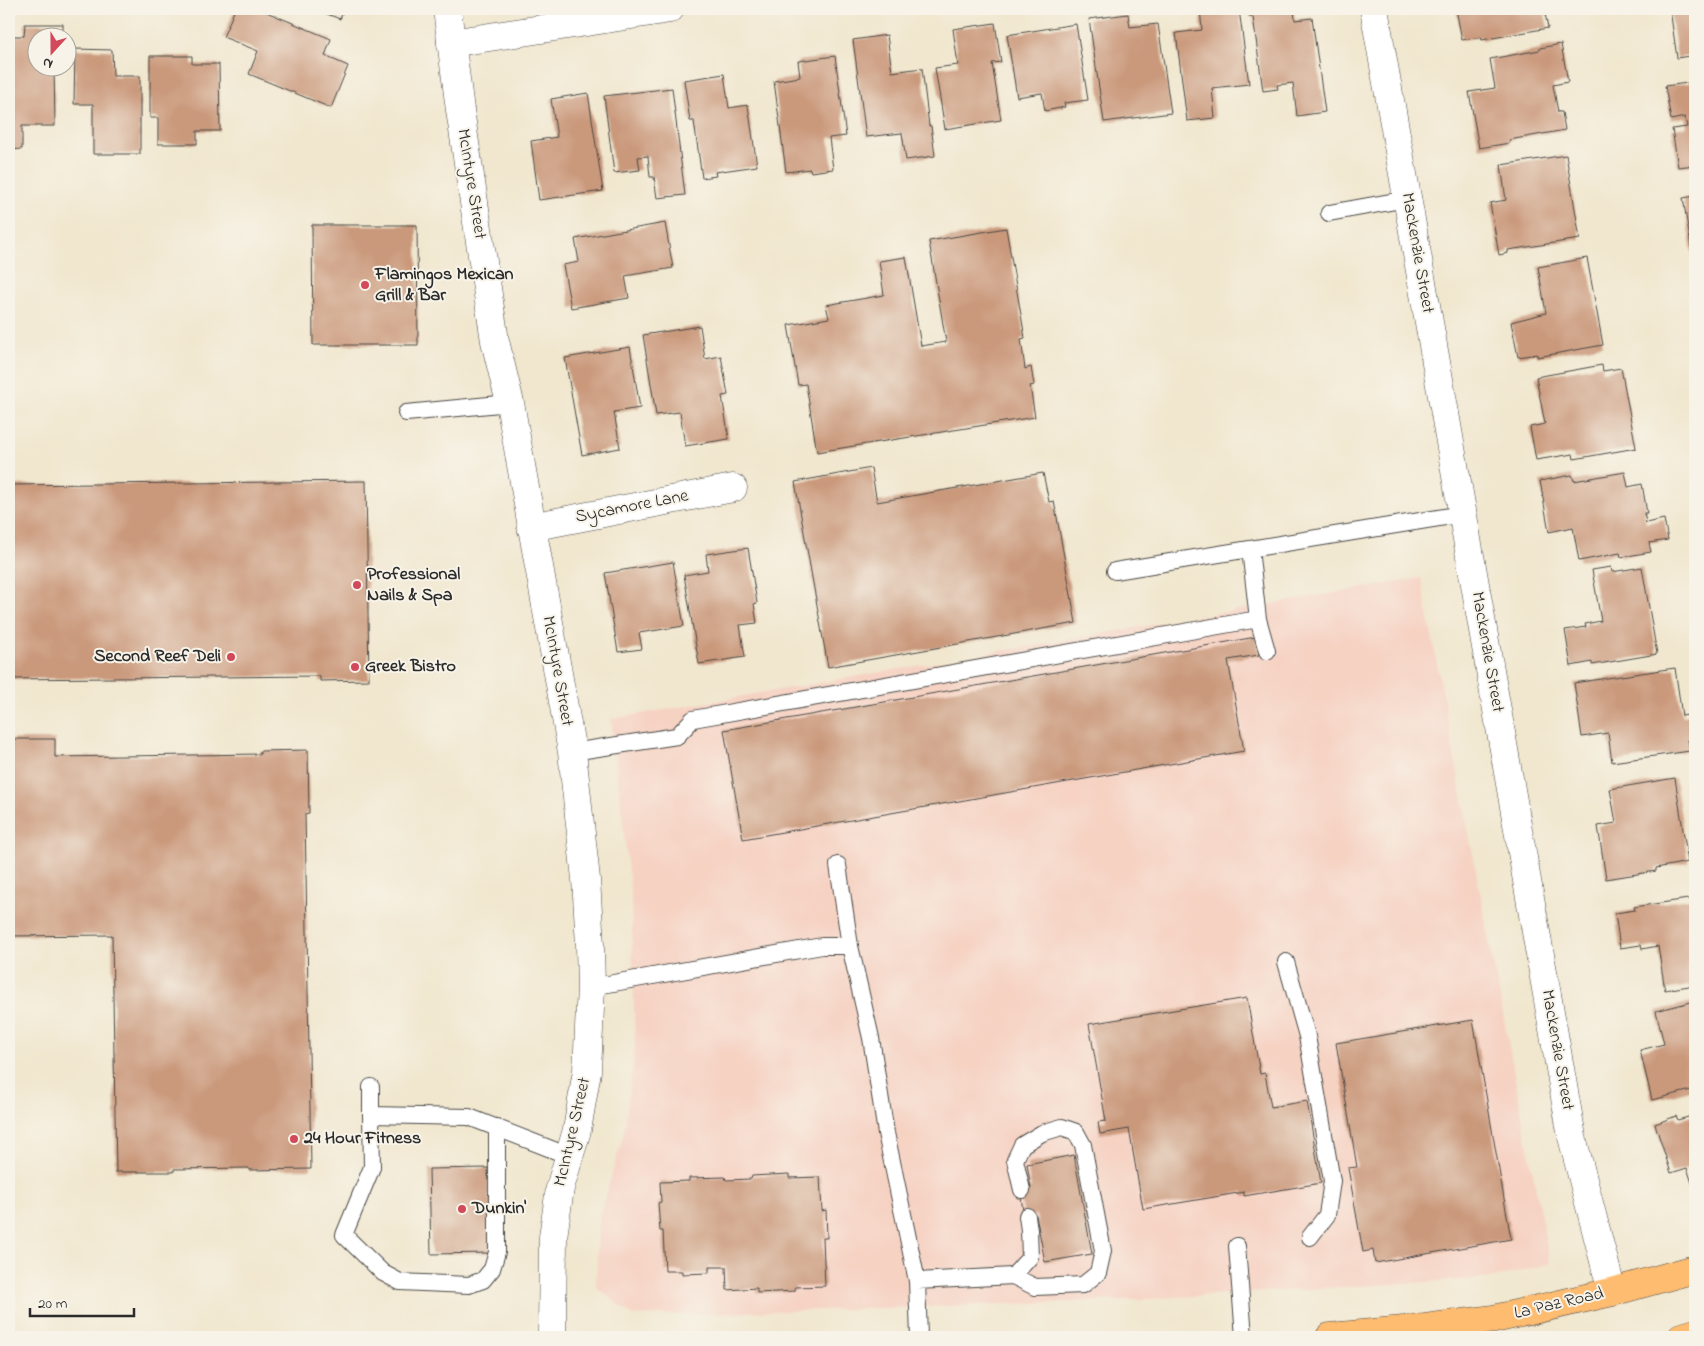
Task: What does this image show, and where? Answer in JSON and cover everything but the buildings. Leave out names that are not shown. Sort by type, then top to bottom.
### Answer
[{"type":"main road","name":"La Paz Road","points":[[1330,1337],[1494,1319],[1612,1292],[1695,1269]]},
{"type":"main road","points":[[1682,1337],[1695,1333]]},
{"type":"street","name":"McIntyre Street","points":[[447,9],[460,110],[495,341],[510,402],[572,752],[586,879],[591,987],[587,1071],[577,1130],[560,1188],[553,1237],[552,1337]]},
{"type":"street","points":[[452,43],[670,9]]},
{"type":"street","name":"Mackenzie Street","points":[[1374,9],[1572,1137],[1612,1292]]},
{"type":"street","name":"Sycamore Lane","points":[[531,527],[733,488]]},
{"type":"lane","points":[[1329,213],[1407,199]]},
{"type":"lane","points":[[406,413],[510,402]]},
{"type":"lane","points":[[1115,571],[1463,514]]},
{"type":"lane","points":[[1250,549],[1258,619],[1267,651]]},
{"type":"lane","points":[[572,752],[677,736],[693,719],[1258,619]]},
{"type":"lane","points":[[838,865],[850,946],[871,1038],[886,1133],[917,1281],[918,1337]]},
{"type":"lane","points":[[591,987],[822,946],[850,946]]},
{"type":"lane","points":[[1286,962],[1307,1036],[1332,1181],[1327,1215],[1310,1238]]},
{"type":"lane","points":[[371,1088],[372,1167],[344,1235],[383,1272],[400,1282],[469,1285],[482,1280],[492,1269],[498,1252],[497,1127]]},
{"type":"lane","points":[[371,1114],[469,1117],[569,1156]]},
{"type":"lane","points":[[917,1281],[1013,1276],[1035,1287],[1083,1285],[1098,1273],[1103,1251],[1083,1144],[1076,1132],[1062,1127],[1042,1133],[1022,1145],[1015,1160],[1022,1190]]},
{"type":"lane","points":[[1013,1276],[1030,1257],[1030,1230],[1027,1216]]},
{"type":"lane","points":[[1237,1246],[1244,1337]]},
{"type":"shaded area","points":[[1421,578],[1550,1264],[1493,1278],[1129,1300],[633,1316],[596,1287],[598,1221],[623,1137],[635,1049],[631,896],[611,719]]},
{"type":"place","name":"Flamingos Mexican Grill & Bar","points":[[365,285]]},
{"type":"place","name":"Professional Nails & Spa","points":[[357,585]]},
{"type":"place","name":"Second Reef Deli","points":[[231,657]]},
{"type":"place","name":"Greek Bistro","points":[[355,667]]},
{"type":"place","name":"24 Hour Fitness","points":[[294,1139]]},
{"type":"place","name":"Dunkin'","points":[[462,1209]]}]
